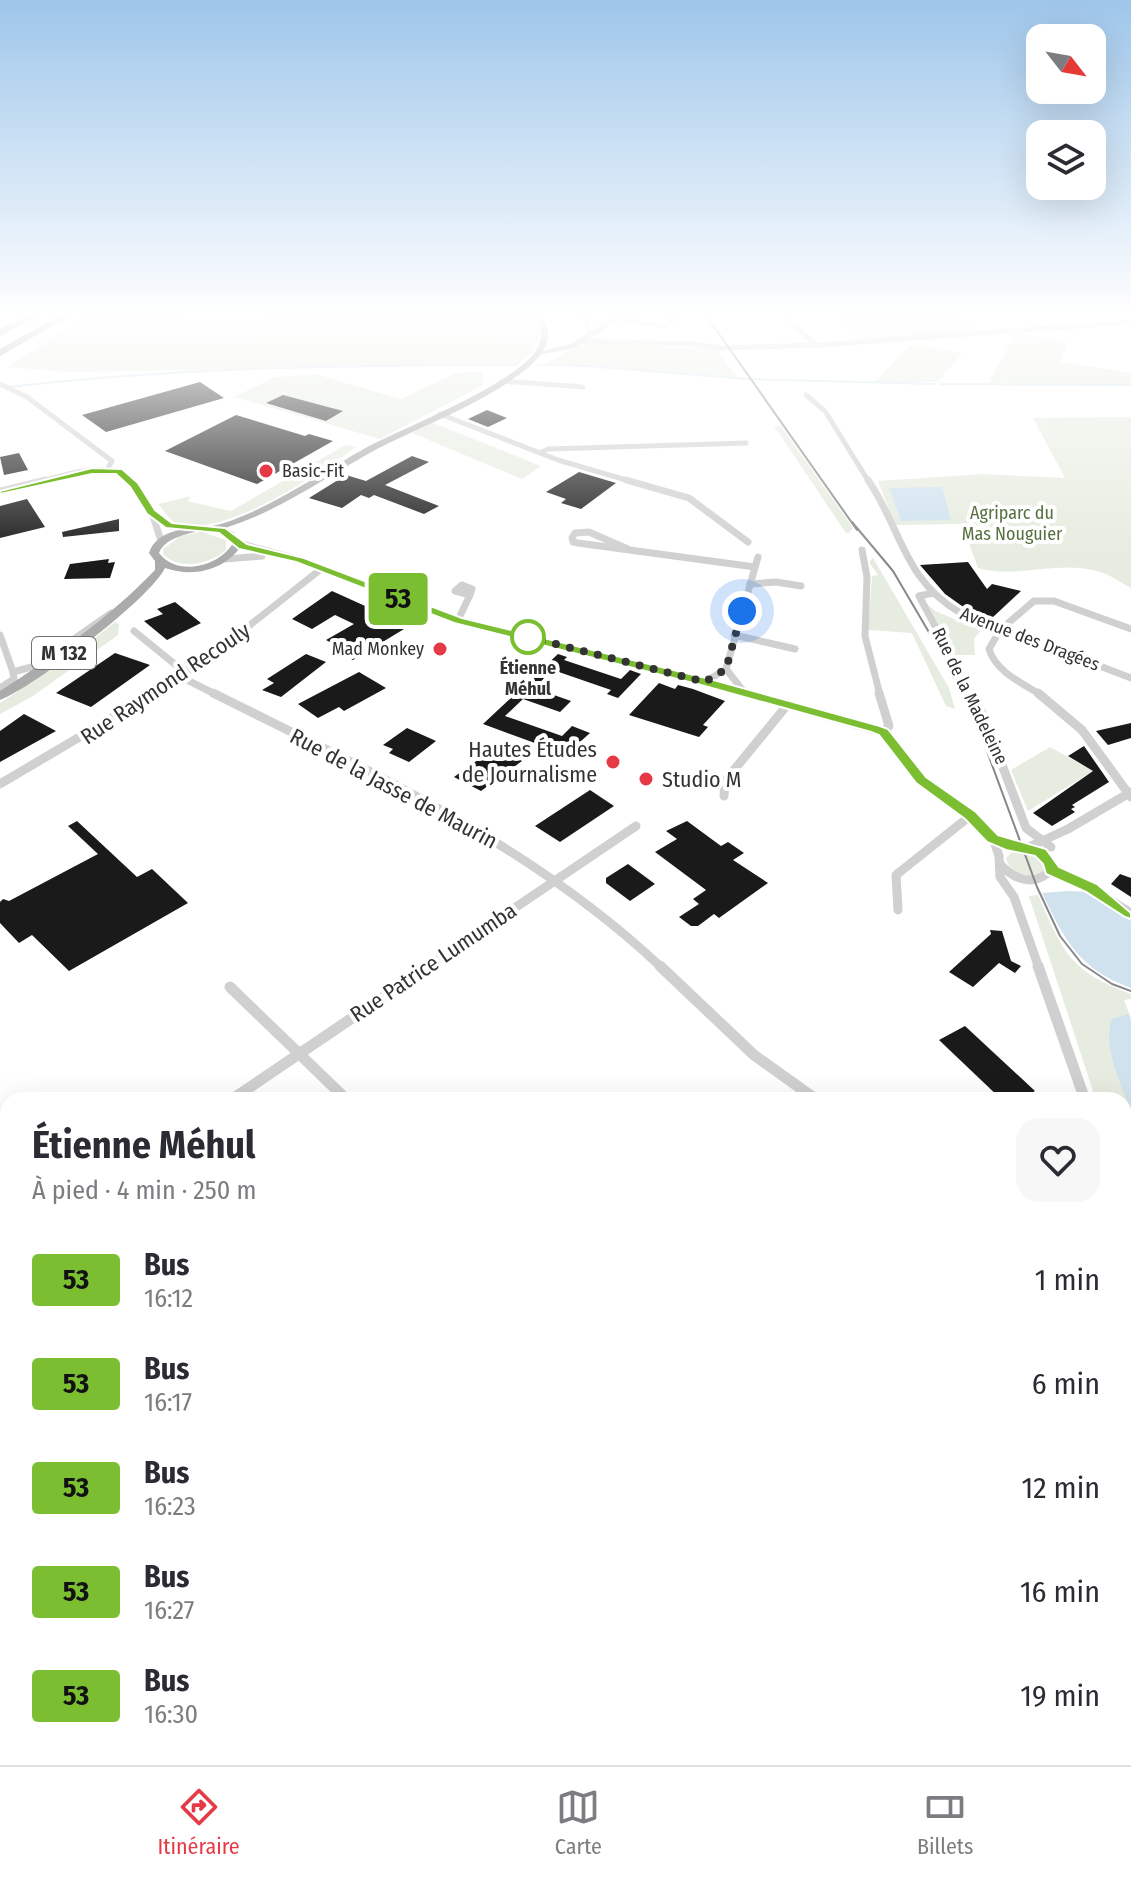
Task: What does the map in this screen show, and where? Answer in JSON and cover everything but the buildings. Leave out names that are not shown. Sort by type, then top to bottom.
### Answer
[{"type":"main road","points":[[282,501],[248,518],[212,529],[193,529],[161,541],[154,553],[159,562],[187,569],[226,559],[243,527],[282,501],[356,457],[473,396]]},
{"type":"main road","points":[[212,529],[237,541]]},
{"type":"main road","name":"M 132","points":[[0,696],[81,642],[125,606],[160,570],[159,562]]},
{"type":"main road","name":"M 132","points":[[125,606],[187,569]]},
{"type":"street","points":[[21,396],[112,461],[107,470]]},
{"type":"street","points":[[808,396],[825,408],[879,499],[901,552],[933,593]]},
{"type":"street","points":[[440,414],[540,453],[689,498],[748,542]]},
{"type":"street","points":[[540,453],[548,449],[746,443]]},
{"type":"street","points":[[0,491],[107,470],[125,474],[151,512],[161,532],[161,541]]},
{"type":"street","points":[[151,512],[170,526],[193,529]]},
{"type":"street","points":[[628,549],[589,532],[575,533],[572,538],[573,542],[755,567]]},
{"type":"street","points":[[237,541],[458,620],[705,682],[883,732],[921,780],[970,816],[993,838],[1012,847],[1050,843],[1099,809],[1130,795],[1076,722],[994,662],[990,644],[1002,628],[1034,601],[1041,600],[1054,601],[1131,629]]},
{"type":"street","points":[[862,550],[868,582],[865,631],[889,726],[883,732]]},
{"type":"street","points":[[226,559],[280,555]]},
{"type":"street","points":[[705,682],[726,669],[758,557]]},
{"type":"street","name":"Rue Raymond Recouly","points":[[0,784],[185,674],[264,617],[321,569]]},
{"type":"street","points":[[750,584],[776,582],[801,586]]},
{"type":"street","name":"Avenue des Dragées","points":[[933,593],[948,607],[1131,678]]},
{"type":"street","name":"Rue de la Madeleine","points":[[933,593],[919,596],[983,715],[1026,828],[1050,843]]},
{"type":"street","points":[[458,620],[471,595]]},
{"type":"street","points":[[13,672],[35,666],[125,606]]},
{"type":"street","name":"Rue de la Jasse de Maurin","points":[[134,631],[185,674],[471,825],[554,880],[642,949],[754,1055],[806,1092]]},
{"type":"street","points":[[734,635],[795,649]]},
{"type":"street","points":[[0,638],[14,679],[0,688]]},
{"type":"street","points":[[726,669],[745,693]]},
{"type":"street","points":[[724,796],[725,781],[788,704]]},
{"type":"street","points":[[898,910],[896,875],[970,816]]},
{"type":"street","name":"Rue Patrice Lumumba","points":[[243,1092],[636,826]]},
{"type":"street","points":[[993,838],[1008,873],[1022,879],[1041,879],[1051,870]]},
{"type":"street","points":[[1050,843],[1046,857],[1051,870],[1091,888],[1131,913]]},
{"type":"street","points":[[1012,847],[1000,860],[1000,877],[1014,897],[1082,1092]]},
{"type":"street","points":[[1029,847],[1046,857]]},
{"type":"street","points":[[1014,897],[1015,887],[1022,879]]},
{"type":"street","points":[[230,987],[339,1092]]},
{"type":"green space","points":[[392,396],[401,399],[461,396],[380,439],[234,397]]},
{"type":"green space","name":"Agriparc du Mas Nouguier","points":[[1131,417],[1131,588],[1106,574],[1082,568],[1007,572],[978,568],[962,524],[895,525],[878,481],[982,474],[1065,478],[1033,418]]},
{"type":"green space","points":[[431,422],[541,466],[522,479],[412,433]]},
{"type":"green space","points":[[774,426],[781,426],[853,528],[849,533],[846,533]]},
{"type":"green space","points":[[345,445],[356,447],[295,487],[243,514],[194,526],[175,522],[158,504],[187,497],[191,498],[187,501],[231,511]]},
{"type":"green space","points":[[202,532],[226,540],[226,550],[212,559],[194,564],[177,563],[163,554],[163,549],[181,536]]},
{"type":"green space","points":[[873,558],[949,688],[955,709],[946,706],[912,633],[868,630],[872,576],[878,575],[869,562]]},
{"type":"green space","points":[[928,605],[935,611],[981,630],[974,639],[975,655],[955,655]]},
{"type":"green space","points":[[115,622],[119,624],[118,635],[33,696],[0,714],[0,703],[74,655]]},
{"type":"green space","points":[[1050,747],[1093,771],[1028,811],[1011,770]]},
{"type":"green space","points":[[1013,851],[1037,854],[1047,867],[1043,873],[1037,874],[1016,872],[1006,858]]},
{"type":"green space","points":[[1038,895],[1062,945],[1081,968],[1131,994],[1131,999],[1124,1000],[1131,1018],[1131,1092],[1093,1092],[1029,896]]},
{"type":"water","points":[[942,487],[951,520],[901,521],[889,488]]},
{"type":"water","points":[[1088,892],[1131,921],[1131,988],[1098,972],[1067,939],[1042,893]]},
{"type":"water","points":[[1128,1014],[1131,1022],[1131,1092],[1124,1092],[1114,1065],[1109,1041],[1112,1019]]},
{"type":"tram line","points":[[763,396],[857,530]]},
{"type":"tram line","points":[[852,522],[893,571],[967,697],[1037,887],[1060,936],[1082,964],[1112,984],[1131,991]]},
{"type":"bus line","name":"53","points":[[0,491],[92,471],[119,471],[134,485],[151,512],[170,526],[221,530],[243,546],[300,560],[458,620],[876,729],[883,732],[903,762],[921,780],[970,816],[993,838],[1012,847],[1025,846],[1041,852],[1050,862],[1051,870],[1091,888],[1131,913]]},
{"type":"place","name":"Basic-Fit","points":[[266,471]]},
{"type":"place","name":"Étienne Méhul","points":[[528,637]]},
{"type":"place","name":"Mad Monkey","points":[[440,649]]},
{"type":"place","name":"Hautes Études de Journalisme","points":[[613,762]]},
{"type":"place","name":"Studio M","points":[[646,779]]},
{"type":"route","points":[[528,637],[705,682],[726,669],[742,611]]}]
